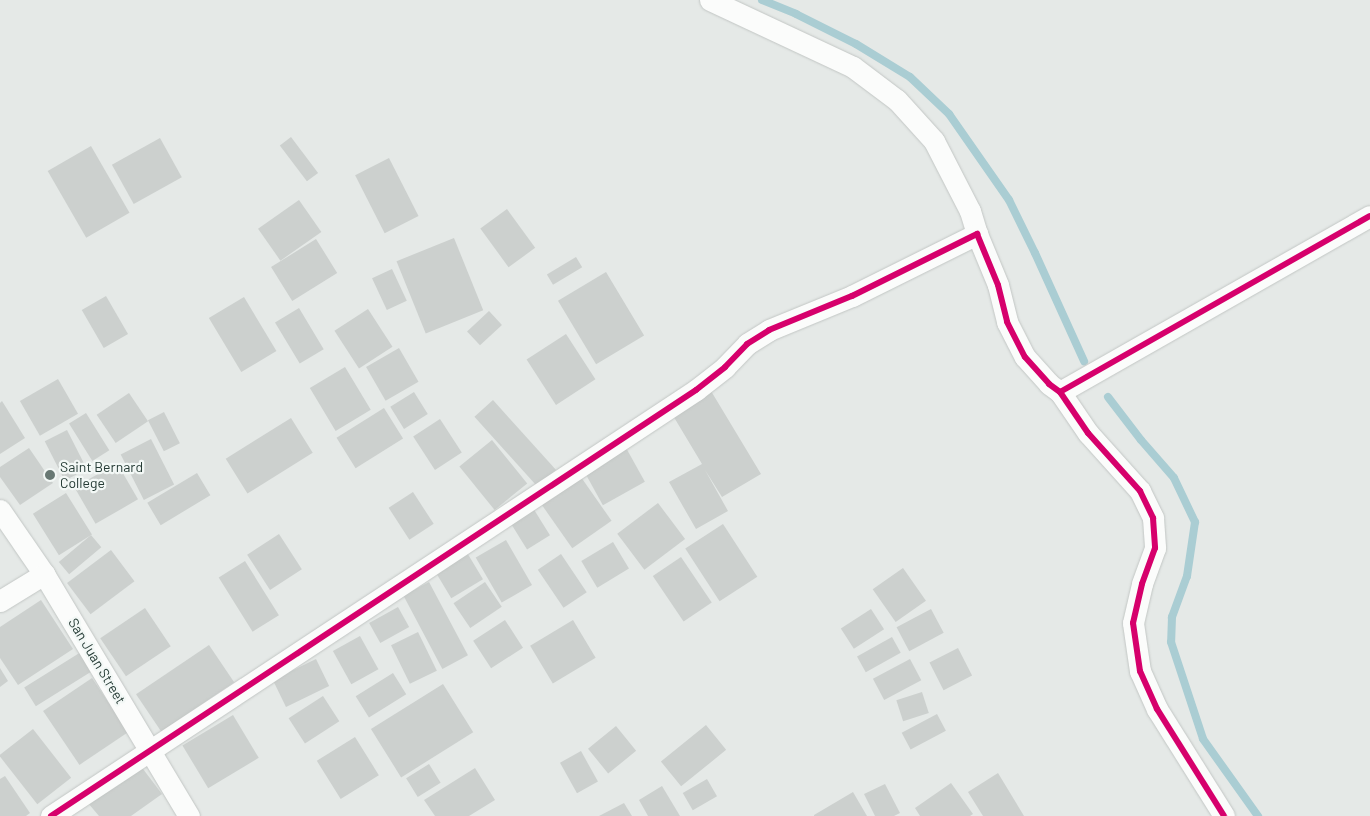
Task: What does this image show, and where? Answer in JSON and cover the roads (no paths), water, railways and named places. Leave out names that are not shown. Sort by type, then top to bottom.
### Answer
[{"type":"street","points":[[710,0],[853,67],[897,100],[934,141],[970,211],[977,234],[998,285],[1007,322],[1025,357],[1049,384],[1060,392],[1088,433],[1140,491],[1147,503],[1153,518],[1155,548],[1142,584],[1133,623],[1140,671],[1157,709],[1224,816]]},
{"type":"street","points":[[1060,392],[1370,216]]},
{"type":"street","points":[[51,816],[696,390],[725,367],[747,344],[769,330],[852,296],[977,234]]},
{"type":"street","name":"San Juan Street","points":[[0,510],[44,574],[151,749],[189,816]]},
{"type":"street","points":[[0,601],[44,574]]},
{"type":"waterway","points":[[762,0],[796,14],[856,44],[910,77],[949,114],[1009,200],[1084,361]]},
{"type":"waterway","points":[[1108,397],[1141,440],[1174,478],[1195,522],[1187,576],[1172,617],[1171,642],[1203,739],[1258,816]]},
{"type":"place","name":"Saint Bernard College","points":[[50,475]]}]
